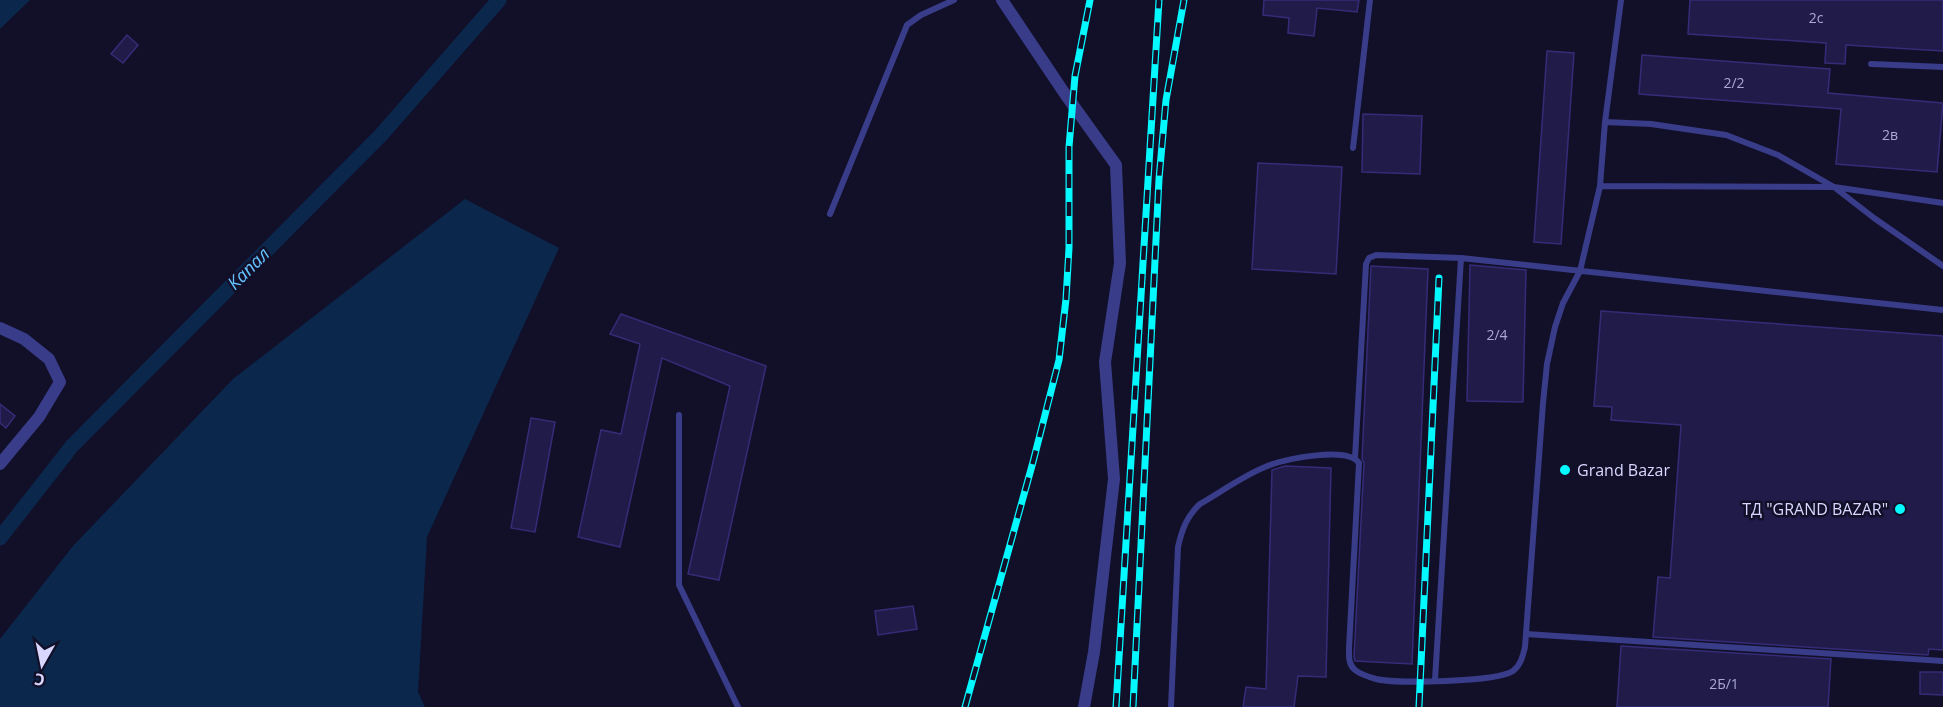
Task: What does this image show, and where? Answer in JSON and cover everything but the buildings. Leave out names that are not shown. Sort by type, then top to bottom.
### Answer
[{"type":"street","points":[[1002,0],[1116,165],[1120,263],[1106,362],[1114,479],[1094,652],[1084,707]]},
{"type":"street","points":[[0,328],[24,339],[49,358],[60,382],[39,417],[0,464]]},
{"type":"lane","points":[[830,214],[907,25],[921,15],[954,0]]},
{"type":"lane","points":[[1353,148],[1370,0]]},
{"type":"lane","points":[[1171,707],[1179,547],[1182,529],[1191,512],[1200,504],[1270,465],[1319,455],[1340,453],[1355,458],[1359,463],[1349,648],[1351,664],[1355,670],[1377,679],[1398,681],[1474,680],[1498,677],[1514,671],[1521,661],[1525,647],[1547,364],[1563,303],[1580,271],[1600,186],[1605,122],[1621,0]]},
{"type":"lane","points":[[1871,64],[1943,67]]},
{"type":"lane","points":[[1605,122],[1651,124],[1726,135],[1778,155],[1834,187],[1943,266]]},
{"type":"lane","points":[[1600,186],[1834,187],[1943,203]]},
{"type":"lane","points":[[1355,458],[1366,264],[1369,258],[1376,255],[1461,258],[1943,310]]},
{"type":"lane","points":[[1435,680],[1461,258]]},
{"type":"lane","points":[[679,415],[679,585],[738,707]]},
{"type":"lane","points":[[1526,633],[1943,662]]},
{"type":"water","points":[[0,0],[30,0],[0,29]]},
{"type":"water","points":[[465,199],[559,248],[427,537],[418,692],[425,707],[0,707],[0,639],[73,546],[233,379]]},
{"type":"waterway","name":"Капал","points":[[0,538],[72,446],[381,135],[499,0]]},
{"type":"railway","points":[[965,707],[1059,360],[1069,248],[1069,147],[1075,76],[1090,0]]},
{"type":"railway","points":[[1116,707],[1159,0]]},
{"type":"railway","points":[[1133,707],[1159,179],[1166,100],[1184,0]]},
{"type":"railway","points":[[1419,707],[1439,278]]},
{"type":"place","name":"Grand Bazar","points":[[1565,470]]},
{"type":"place","name":"ТД \"GRAND BAZAR\"","points":[[1900,509]]}]
